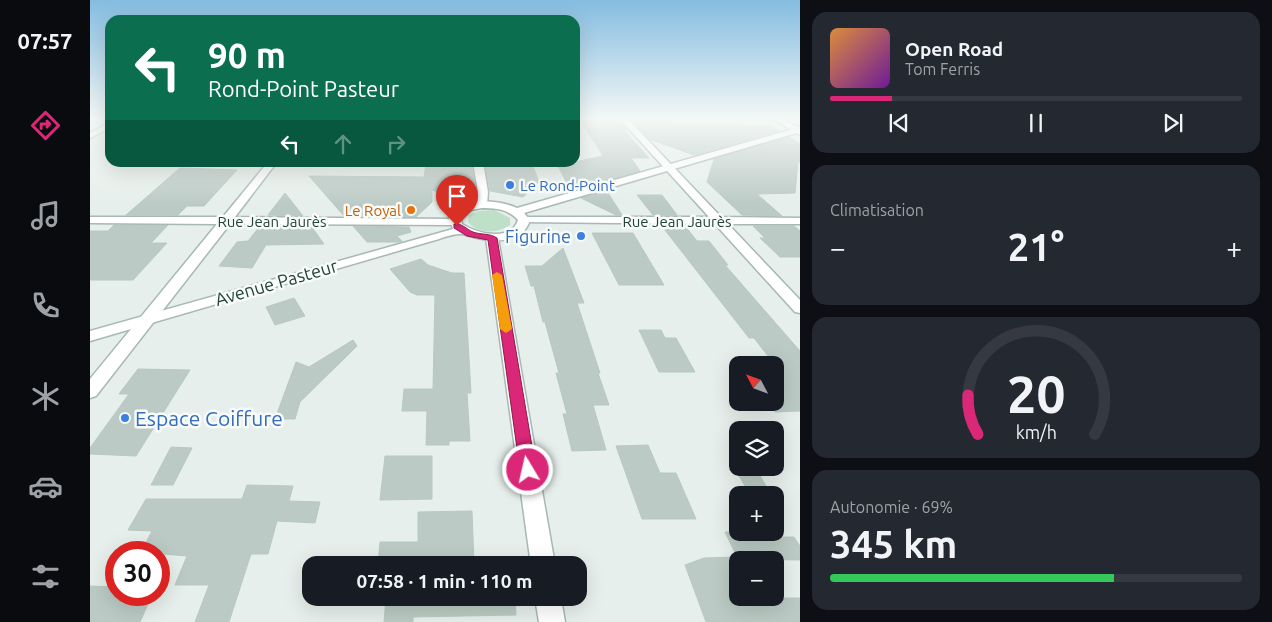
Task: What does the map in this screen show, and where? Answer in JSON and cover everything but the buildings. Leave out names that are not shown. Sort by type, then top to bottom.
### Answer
[{"type":"street","points":[[650,147],[800,309]]},
{"type":"street","points":[[479,167],[483,192],[482,205],[473,206],[458,212],[455,217],[458,226],[481,237],[492,238],[504,237],[520,230],[523,225],[520,216],[668,167],[740,147]]},
{"type":"street","points":[[90,391],[269,167]]},
{"type":"street","name":"Rue Jean Jaurès","points":[[482,205],[501,206],[520,216],[800,221]]},
{"type":"street","name":"Rue Jean Jaurès","points":[[90,220],[458,226]]},
{"type":"street","name":"Avenue Pasteur","points":[[90,336],[428,238],[458,226]]},
{"type":"street","points":[[492,238],[542,556]]},
{"type":"street","points":[[549,606],[552,622]]},
{"type":"green space","points":[[494,210],[510,218],[510,225],[500,230],[482,231],[468,222],[469,215],[479,211]]},
{"type":"slow traffic","points":[[497,275],[506,329]]},
{"type":"place","name":"Le Rond-Point","points":[[510,185]]},
{"type":"place","name":"Le Royal","points":[[411,210]]},
{"type":"place","name":"Figurine","points":[[581,236]]},
{"type":"place","name":"Espace Coiffure","points":[[125,418]]},
{"type":"route","points":[[457,226],[470,234],[492,238],[528,470]]}]
